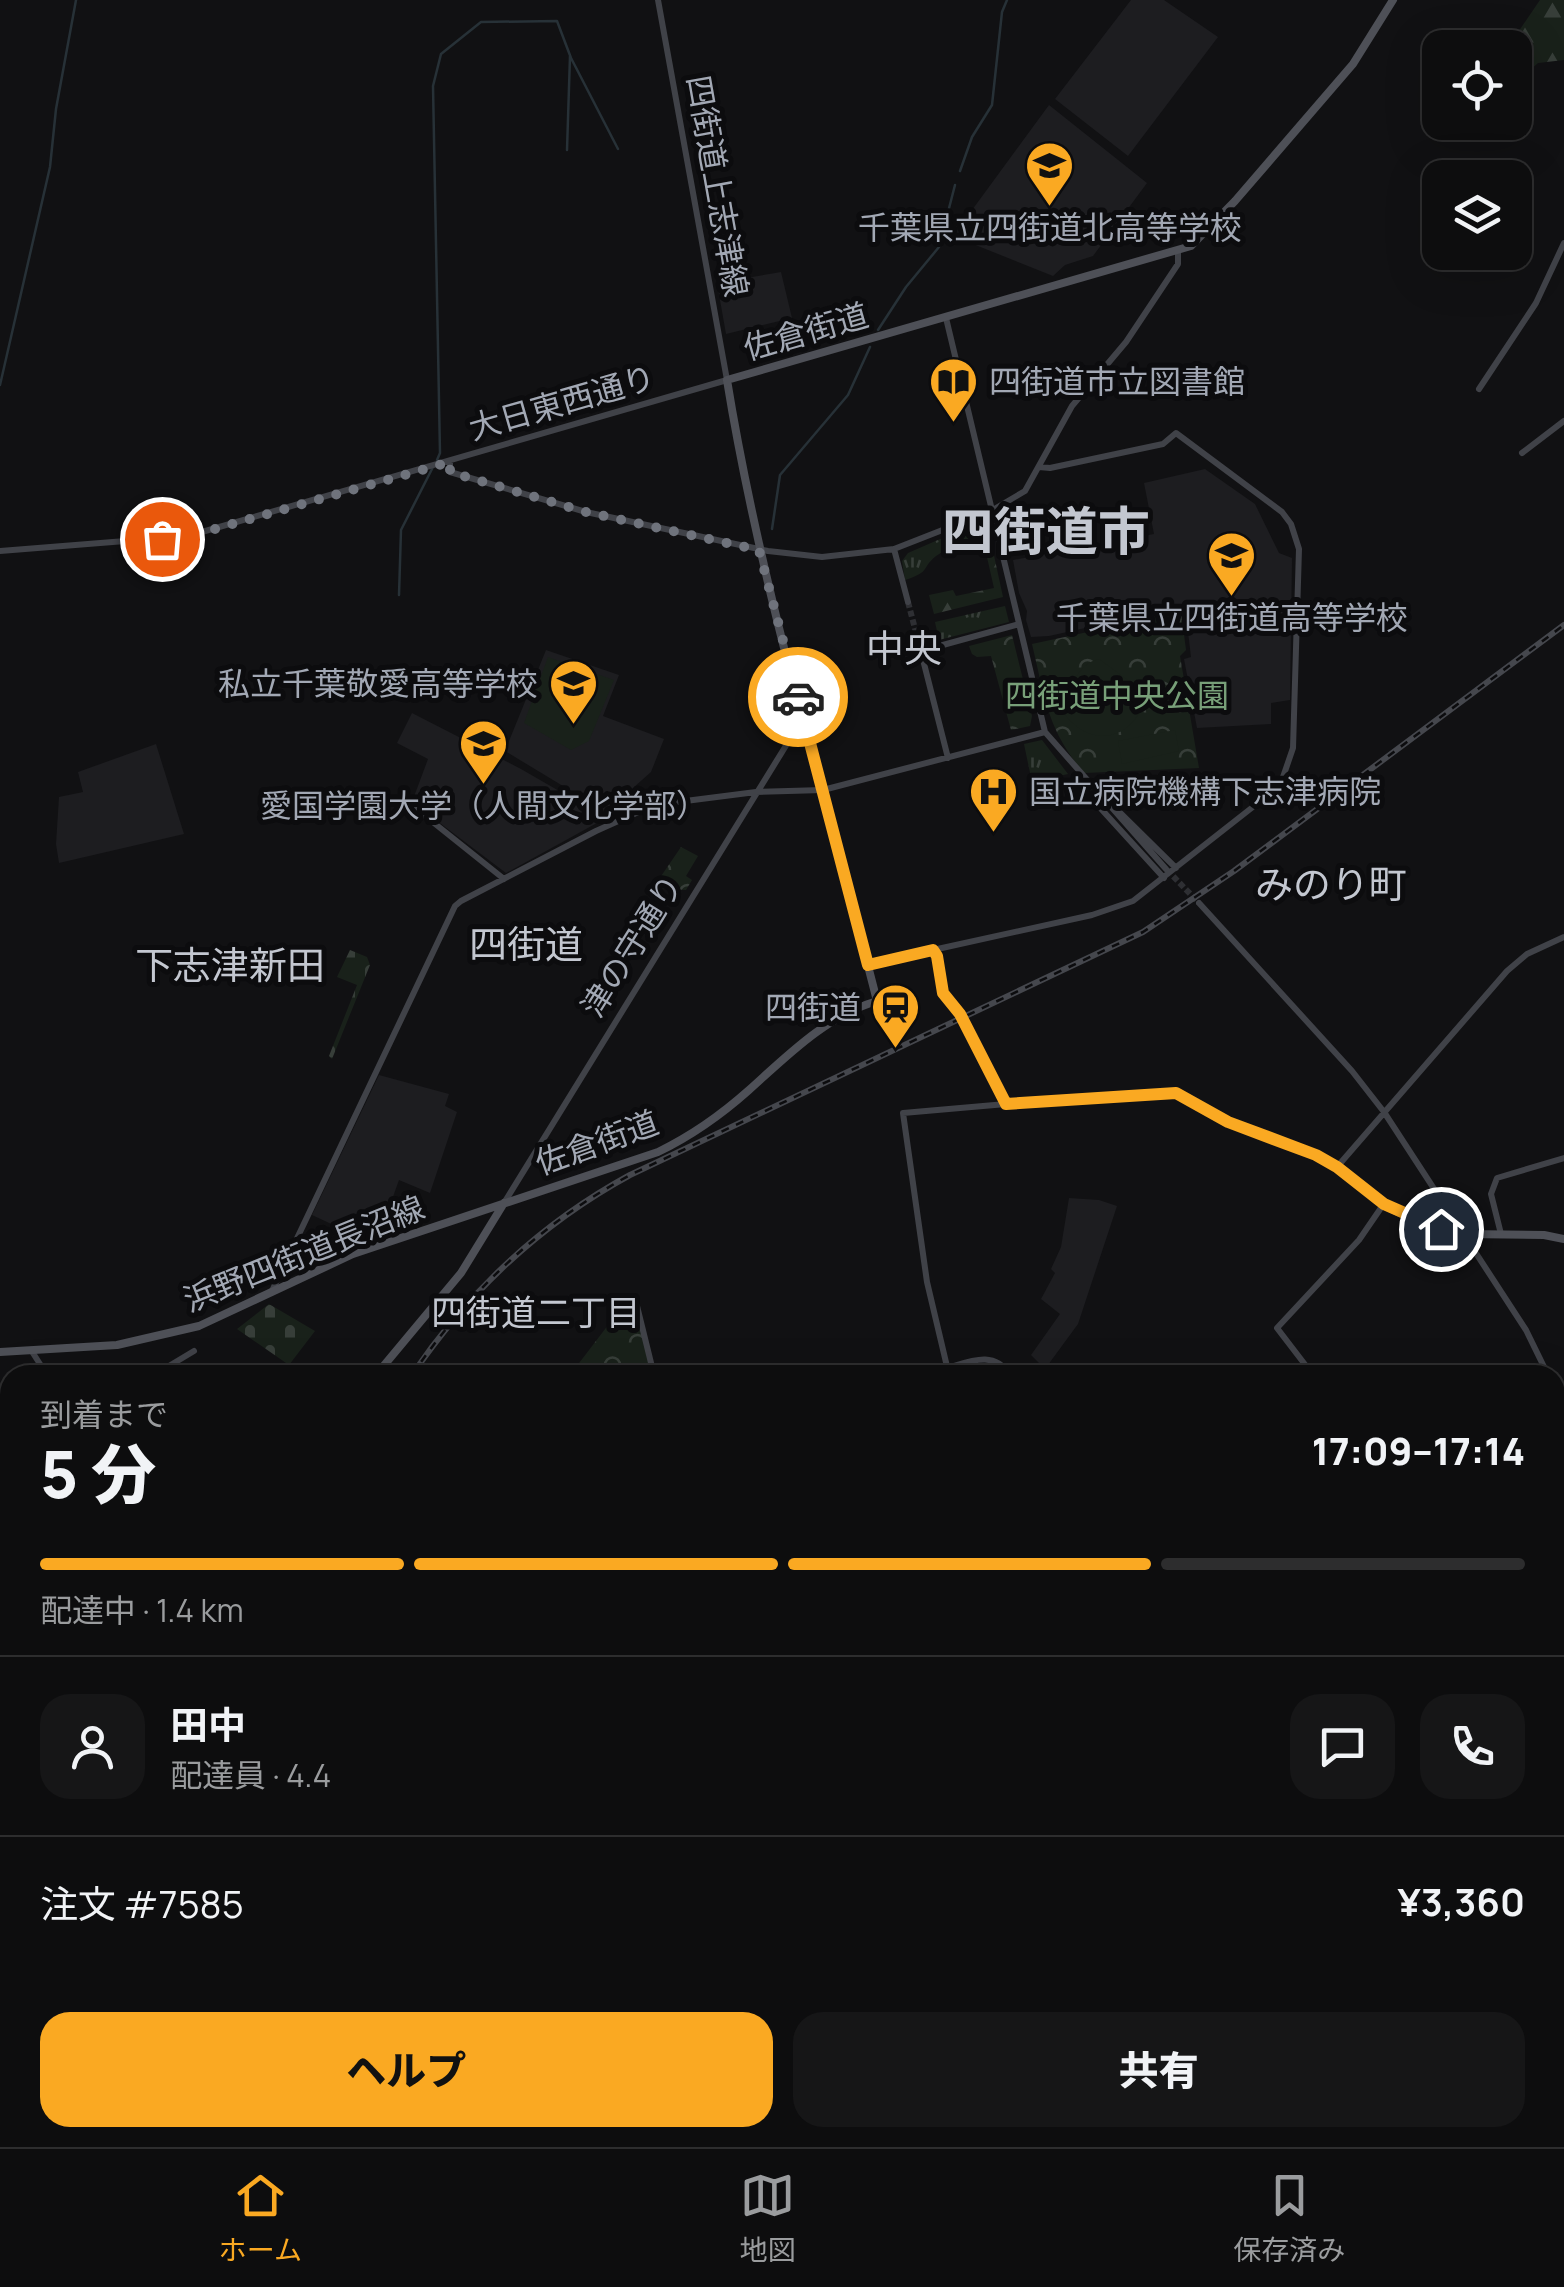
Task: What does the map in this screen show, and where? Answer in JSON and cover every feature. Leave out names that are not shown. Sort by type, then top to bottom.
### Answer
[{"type":"main road","name":"佐倉街道","points":[[384,1365],[461,1273],[504,1203],[643,1157],[690,1135],[730,1106],[808,1037],[876,1001],[759,550],[728,380],[1178,251],[1202,238],[1362,54],[1393,0]]},
{"type":"main road","points":[[868,965],[933,950],[943,993],[960,1014],[1006,1104],[1176,1093],[1228,1122],[1285,1141],[1337,1167],[1384,1204],[1441,1229],[1464,1234],[1564,1239]]},
{"type":"main road","name":"浜野四街道長沼線","points":[[0,1352],[116,1345],[176,1332],[213,1321],[353,1254],[504,1203]]},
{"type":"street","name":"四街道上志津線","points":[[658,0],[728,380]]},
{"type":"street","points":[[1479,389],[1536,303],[1564,244]]},
{"type":"street","points":[[450,462],[450,472],[586,512],[759,550],[822,557],[894,549],[1019,496],[1032,482],[1072,406],[1126,342],[1178,264],[1178,251]]},
{"type":"street","points":[[946,318],[1045,732],[1092,788],[1104,794],[1171,869]]},
{"type":"street","name":"大日東西通り","points":[[0,551],[188,536],[728,380]]},
{"type":"street","points":[[1522,453],[1564,421]]},
{"type":"street","points":[[933,950],[1138,899],[1263,798],[1282,780],[1289,764],[1294,730],[1299,549],[1282,512],[1176,433],[1162,444],[1050,468],[1039,467]]},
{"type":"street","points":[[894,549],[908,602]]},
{"type":"street","points":[[921,651],[1019,624]]},
{"type":"street","points":[[918,640],[948,758]]},
{"type":"street","name":"津の守通り","points":[[504,1203],[803,716]]},
{"type":"street","points":[[271,1294],[455,906],[642,808],[691,798],[822,790],[1045,732]]},
{"type":"street","points":[[370,800],[414,807],[504,880]]},
{"type":"street","points":[[1094,800],[1164,878]]},
{"type":"street","points":[[1199,903],[1384,1112],[1529,1334],[1543,1365]]},
{"type":"street","points":[[1337,1167],[1507,971],[1527,954],[1564,937]]},
{"type":"street","points":[[947,1365],[927,1282],[904,1113],[1006,1104]]},
{"type":"street","points":[[1501,1234],[1491,1194],[1497,1178],[1564,1158]]},
{"type":"street","points":[[1305,1365],[1277,1328],[1359,1240],[1384,1204]]},
{"type":"street","points":[[636,1306],[651,1365]]},
{"type":"street","points":[[32,1350],[41,1365]]},
{"type":"street","points":[[171,1365],[194,1352]]},
{"type":"street","points":[[969,1365],[990,1359],[1001,1365]]},
{"type":"shaded area","points":[[1131,0],[1164,0],[1218,37],[1128,156],[1055,99]]},
{"type":"shaded area","name":"千葉県立四街道北高等学校","points":[[1049,105],[1147,183],[1093,256],[1065,265],[1053,276],[953,236]]},
{"type":"shaded area","points":[[781,272],[792,318],[726,334],[717,283]]},
{"type":"shaded area","name":"千葉県立四街道高等学校","points":[[1205,469],[1255,504],[1279,553],[1292,558],[1290,700],[1271,703],[1271,724],[1197,728],[1184,659],[1191,657],[1185,606],[1031,637],[1019,593],[1013,560],[1154,534],[1144,483]]},
{"type":"shaded area","name":"私立千葉敬愛高等学校","points":[[546,650],[619,675],[603,716],[664,739],[651,772],[606,812],[505,751]]},
{"type":"shaded area","name":"愛国学園大学（人間文化学部）","points":[[412,713],[606,818],[506,873],[412,802],[428,759],[397,743]]},
{"type":"shaded area","points":[[156,744],[184,834],[59,863],[59,797],[83,792],[78,772]]},
{"type":"shaded area","points":[[379,1075],[449,1094],[445,1106],[457,1112],[430,1193],[399,1180],[384,1222],[370,1216],[357,1236],[312,1215]]},
{"type":"shaded area","points":[[1069,1198],[1117,1206],[1078,1324],[1048,1365],[1041,1365],[1031,1355],[1060,1314],[1041,1299],[1055,1273],[1051,1269],[1061,1247]]},
{"type":"green space","points":[[1540,0],[1564,0],[1564,60],[1538,63],[1532,68],[1532,30],[1520,30]]},
{"type":"green space","points":[[977,523],[983,526],[973,537],[936,556],[922,572],[905,580],[902,561],[908,553]]},
{"type":"green space","points":[[988,528],[1003,597],[934,614],[929,595],[953,590],[956,596],[994,588],[982,535]]},
{"type":"green space","points":[[1005,606],[1009,622],[939,640],[935,622]]},
{"type":"green space","name":"四街道中央公園","points":[[1181,612],[1186,650],[1180,656],[1199,768],[1084,773],[1055,727],[1032,644]]},
{"type":"green space","points":[[1012,635],[1032,716],[1030,726],[1011,730],[991,656],[977,657],[969,646]]},
{"type":"green space","points":[[548,657],[614,680],[589,741],[571,750],[524,723]]},
{"type":"green space","points":[[1099,659],[1136,686],[1144,700],[1130,725],[1109,735],[1085,732],[1064,713],[1074,680],[1085,666]]},
{"type":"green space","points":[[1175,730],[1179,751],[1122,764],[1118,741]]},
{"type":"green space","points":[[1042,740],[1068,774],[1032,782],[1024,744]]},
{"type":"green space","points":[[681,847],[698,856],[686,876],[692,880],[686,890],[653,888]]},
{"type":"green space","points":[[350,950],[367,957],[370,965],[332,1059],[329,1056],[357,985],[337,977]]},
{"type":"green space","points":[[628,1299],[637,1306],[652,1365],[578,1365]]},
{"type":"green space","points":[[269,1304],[315,1331],[289,1365],[237,1329]]},
{"type":"waterway","points":[[0,385],[50,167],[76,0]]},
{"type":"waterway","points":[[960,171],[972,137],[992,105],[1002,12],[1007,0]]},
{"type":"waterway","points":[[437,460],[440,453],[433,86],[441,54],[481,22],[557,21],[571,58],[618,149]]},
{"type":"waterway","points":[[567,150],[570,56]]},
{"type":"waterway","points":[[878,330],[939,247],[955,185]]},
{"type":"waterway","points":[[772,529],[780,475],[848,395],[870,347]]},
{"type":"waterway","points":[[399,595],[401,530],[433,467]]},
{"type":"tunnel","points":[[908,602],[918,640]]},
{"type":"tunnel","points":[[1167,870],[1199,903]]},
{"type":"railway","points":[[419,1365],[457,1315],[509,1262],[597,1194],[1143,932],[1234,871],[1564,625]]},
{"type":"way so far","points":[[162,539],[215,529],[450,462],[450,472],[586,512],[759,550],[798,697]]},
{"type":"place","name":"千葉県立四街道北高等学校","points":[[1050,208]]},
{"type":"place","name":"四街道市立図書館","points":[[954,424]]},
{"type":"place","name":"千葉県立四街道高等学校","points":[[1232,598]]},
{"type":"place","name":"私立千葉敬愛高等学校","points":[[573,726]]},
{"type":"place","name":"愛国学園大学（人間文化学部）","points":[[484,786]]},
{"type":"place","name":"国立病院機構下志津病院","points":[[994,834]]},
{"type":"place","name":"四街道","points":[[896,1050]]},
{"type":"district","name":"四街道市","points":[[1046,532]]},
{"type":"district","name":"中央","points":[[904,649]]},
{"type":"district","name":"みのり町","points":[[1331,885]]},
{"type":"district","name":"四街道","points":[[526,945]]},
{"type":"district","name":"下志津新田","points":[[230,966]]},
{"type":"district","name":"四街道二丁目","points":[[536,1313]]},
{"type":"route","points":[[798,697],[868,965],[933,950],[943,993],[960,1014],[1006,1104],[1176,1093],[1228,1122],[1316,1155],[1384,1204],[1441,1229]]}]
